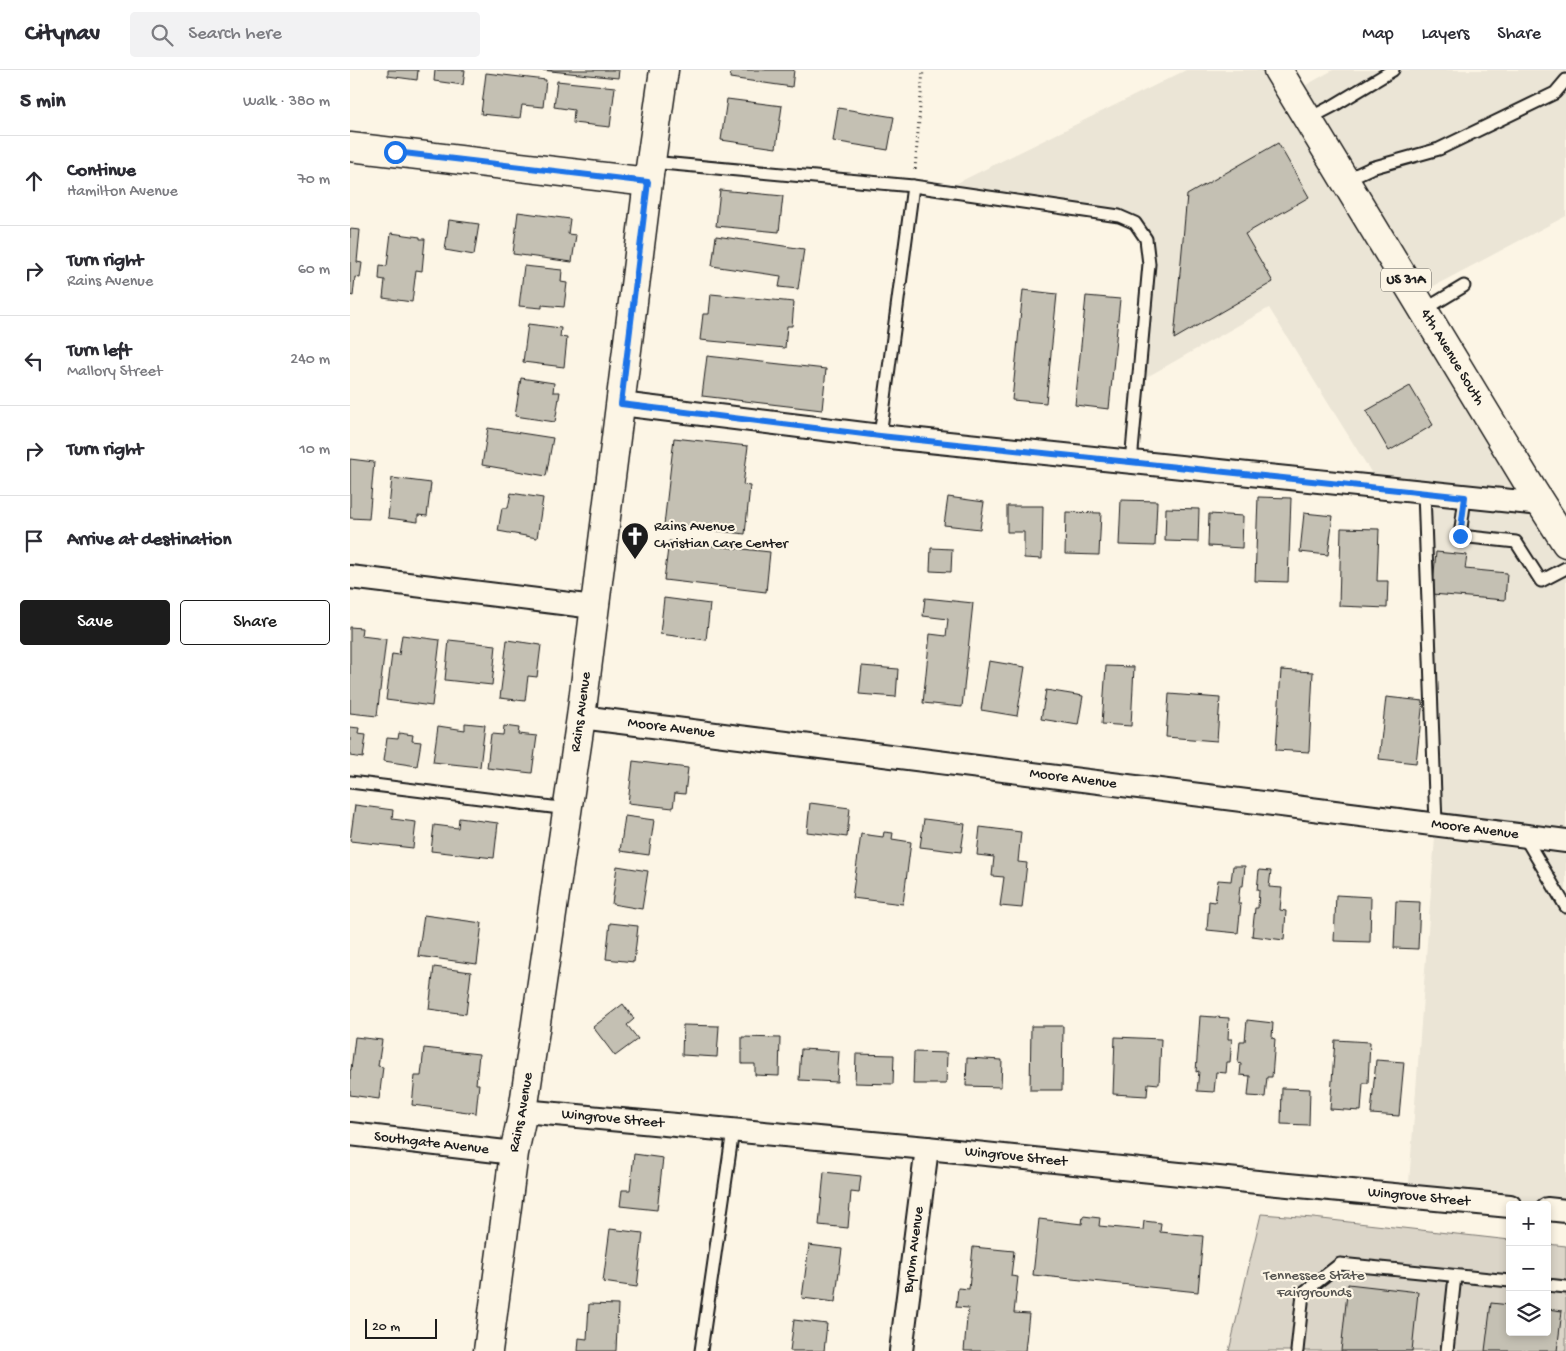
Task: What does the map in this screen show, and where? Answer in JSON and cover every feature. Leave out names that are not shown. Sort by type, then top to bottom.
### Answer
[{"type":"street","name":"Rains Avenue","points":[[488,1351],[514,1153],[523,1111],[581,717],[664,70]]},
{"type":"street","name":"4th Avenue South","points":[[1278,70],[1566,542]]},
{"type":"street","points":[[350,147],[650,172]]},
{"type":"street","points":[[621,404],[880,436],[1542,504]]},
{"type":"street","points":[[350,577],[594,607]]},
{"type":"street","name":"Moore Avenue","points":[[581,717],[1566,841]]},
{"type":"street","name":"Wingrove Street","points":[[523,1111],[927,1148],[1506,1206]]},
{"type":"street","name":"Southgate Avenue","points":[[350,1134],[514,1153]]},
{"type":"street","name":"Byrum Avenue","points":[[901,1351],[927,1148]]},
{"type":"street","points":[[1551,1209],[1566,1211]]},
{"type":"lane","points":[[1308,119],[1334,106],[1392,70]]},
{"type":"lane","points":[[1345,180],[1371,168],[1439,149],[1555,93],[1566,80]]},
{"type":"lane","points":[[650,172],[913,186],[1119,216],[1135,223],[1146,239],[1148,264],[1131,462]]},
{"type":"lane","points":[[880,436],[913,186]]},
{"type":"lane","points":[[1424,310],[1464,286]]},
{"type":"lane","points":[[1424,492],[1436,824]]},
{"type":"lane","points":[[1465,497],[1460,536],[1516,542],[1541,581],[1566,568]]},
{"type":"lane","points":[[350,782],[568,809]]},
{"type":"lane","points":[[1523,835],[1566,907]]},
{"type":"lane","points":[[701,1351],[733,1130]]},
{"type":"lane","points":[[1297,1351],[1303,1293],[1340,1264],[1506,1281]]},
{"type":"lane","points":[[1447,1351],[1454,1276]]},
{"type":"lane","points":[[1551,1285],[1566,1287]]},
{"type":"path","points":[[913,186],[923,70]]},
{"type":"shaded area","points":[[1186,70],[1278,70],[1292,93],[1333,70],[1566,70],[1566,216],[1415,296],[1566,543],[1566,1211],[1551,1206],[1551,1201],[1506,1201],[1506,1205],[1408,1196],[1436,824],[1424,493],[1381,488],[1269,308],[1138,382],[1149,264],[1135,223],[943,190]]},
{"type":"green space","name":"Tennessee State Fairgrounds","points":[[1261,1214],[1506,1240],[1506,1336],[1551,1336],[1551,1244],[1566,1246],[1566,1351],[1229,1351]]},
{"type":"building","points":[[388,70],[418,70],[417,80],[388,76]]},
{"type":"building","points":[[435,70],[465,70],[463,85],[434,81]]},
{"type":"building","points":[[541,70],[619,70],[618,78]]},
{"type":"building","points":[[731,70],[794,70],[792,87],[730,78]]},
{"type":"building","points":[[486,73],[546,80],[543,107],[522,105],[520,118],[481,114]]},
{"type":"building","points":[[557,81],[615,87],[610,127],[573,123],[574,110],[554,107]]},
{"type":"building","points":[[727,99],[782,106],[776,148],[721,140]]},
{"type":"building","points":[[838,108],[894,117],[888,150],[833,141]]},
{"type":"building","points":[[1278,143],[1309,197],[1245,234],[1273,282],[1174,339],[1187,195]]},
{"type":"building","points":[[720,190],[783,196],[779,232],[716,226]]},
{"type":"building","points":[[518,212],[570,219],[568,234],[576,235],[572,262],[513,254]]},
{"type":"building","points":[[449,220],[479,224],[474,255],[445,250]]},
{"type":"building","points":[[350,229],[360,230],[357,262],[362,263],[360,278],[355,277],[353,296],[350,295]]},
{"type":"building","points":[[391,233],[425,239],[422,271],[416,270],[412,302],[383,298],[385,280],[379,279],[380,265],[387,266]]},
{"type":"building","points":[[716,236],[804,249],[798,289],[779,287],[781,276],[712,266]]},
{"type":"building","points":[[524,266],[562,270],[561,282],[567,283],[564,307],[542,305],[542,308],[519,306]]},
{"type":"building","points":[[1023,290],[1057,294],[1046,403],[1012,400]]},
{"type":"building","points":[[711,294],[794,302],[792,326],[787,326],[785,348],[700,340],[703,314],[709,314]]},
{"type":"building","points":[[1086,296],[1120,299],[1109,409],[1075,405]]},
{"type":"building","points":[[528,324],[561,328],[560,337],[567,338],[564,367],[523,362]]},
{"type":"building","points":[[707,356],[826,369],[822,410],[702,396]]},
{"type":"building","points":[[521,378],[554,383],[553,392],[560,392],[555,422],[515,416]]},
{"type":"building","points":[[1410,386],[1433,425],[1389,451],[1366,411]]},
{"type":"building","points":[[488,428],[553,438],[546,476],[482,465]]},
{"type":"building","points":[[674,438],[748,446],[743,485],[750,486],[745,534],[664,525]]},
{"type":"building","points":[[350,459],[374,462],[369,519],[350,518]]},
{"type":"building","points":[[392,478],[431,483],[427,516],[418,515],[418,522],[388,518]]},
{"type":"building","points":[[511,493],[543,498],[537,538],[498,531],[502,508],[508,508]]},
{"type":"building","points":[[948,497],[984,502],[980,529],[944,525]]},
{"type":"building","points":[[1258,497],[1291,498],[1288,582],[1255,581]]},
{"type":"building","points":[[1121,500],[1157,501],[1155,546],[1119,545]]},
{"type":"building","points":[[1007,506],[1043,506],[1042,559],[1024,558],[1024,532],[1007,532]]},
{"type":"building","points":[[1166,508],[1199,509],[1198,542],[1165,541]]},
{"type":"building","points":[[1066,512],[1101,513],[1099,555],[1065,554]]},
{"type":"building","points":[[1304,513],[1333,516],[1328,555],[1300,552]]},
{"type":"building","points":[[1209,514],[1243,516],[1242,548],[1208,546]]},
{"type":"building","points":[[1341,528],[1379,529],[1377,581],[1388,581],[1387,608],[1339,606]]},
{"type":"building","points":[[669,541],[770,552],[766,592],[664,580]]},
{"type":"building","points":[[931,548],[952,549],[951,572],[930,571]]},
{"type":"building","points":[[1436,552],[1467,555],[1465,569],[1507,573],[1505,600],[1432,594]]},
{"type":"building","points":[[664,598],[710,604],[706,640],[660,634]]},
{"type":"building","points":[[925,598],[973,603],[962,707],[923,703],[930,634],[946,636],[948,619],[923,616]]},
{"type":"building","points":[[350,627],[362,628],[361,636],[386,639],[377,716],[350,713]]},
{"type":"building","points":[[402,635],[440,640],[432,706],[386,700],[392,654],[399,655]]},
{"type":"building","points":[[449,640],[496,645],[492,685],[445,680]]},
{"type":"building","points":[[507,640],[541,645],[537,677],[528,676],[525,701],[500,698]]},
{"type":"building","points":[[989,661],[1025,667],[1017,716],[981,710]]},
{"type":"building","points":[[862,666],[898,669],[896,697],[859,694]]},
{"type":"building","points":[[1106,666],[1134,667],[1131,726],[1102,724]]},
{"type":"building","points":[[1281,670],[1313,672],[1309,752],[1276,750]]},
{"type":"building","points":[[1046,690],[1083,696],[1078,725],[1041,719]]},
{"type":"building","points":[[1169,694],[1220,698],[1217,741],[1166,737]]},
{"type":"building","points":[[1386,697],[1423,701],[1416,763],[1379,759]]},
{"type":"building","points":[[465,723],[485,725],[480,767],[433,762],[438,726],[465,730]]},
{"type":"building","points":[[504,726],[519,728],[518,734],[537,736],[532,773],[487,768],[491,734],[503,735]]},
{"type":"building","points":[[350,727],[359,728],[358,734],[366,735],[363,758],[350,756]]},
{"type":"building","points":[[399,733],[413,735],[412,741],[421,742],[417,766],[384,761],[387,738],[398,739]]},
{"type":"building","points":[[633,761],[688,768],[685,794],[675,793],[673,808],[628,803]]},
{"type":"building","points":[[810,803],[850,808],[847,837],[807,832]]},
{"type":"building","points":[[355,805],[393,810],[392,819],[416,822],[413,848],[350,841]]},
{"type":"building","points":[[625,816],[654,820],[649,855],[620,851]]},
{"type":"building","points":[[459,818],[498,823],[494,858],[431,851],[434,825],[458,828]]},
{"type":"building","points":[[924,819],[965,824],[961,852],[920,847]]},
{"type":"building","points":[[980,827],[1021,832],[1018,862],[1027,863],[1022,908],[1000,906],[1004,877],[992,876],[994,857],[977,855]]},
{"type":"building","points":[[884,832],[893,833],[892,839],[911,842],[903,904],[852,898],[861,834],[883,837]]},
{"type":"building","points":[[617,866],[648,871],[642,909],[612,904]]},
{"type":"building","points":[[1233,866],[1245,866],[1243,886],[1240,886],[1238,904],[1241,904],[1238,933],[1207,930],[1209,901],[1215,902],[1218,880],[1231,881]]},
{"type":"building","points":[[1259,870],[1271,871],[1269,887],[1282,888],[1280,910],[1286,911],[1284,940],[1252,936],[1255,908],[1258,908]]},
{"type":"building","points":[[1336,895],[1371,897],[1370,942],[1334,941]]},
{"type":"building","points":[[1396,901],[1420,902],[1418,949],[1394,948]]},
{"type":"building","points":[[424,915],[482,923],[477,964],[418,956]]},
{"type":"building","points":[[610,923],[638,926],[634,962],[606,959]]},
{"type":"building","points":[[434,967],[471,972],[466,1014],[429,1009]]},
{"type":"building","points":[[623,1004],[634,1019],[627,1025],[638,1039],[615,1056],[593,1027]]},
{"type":"building","points":[[1200,1016],[1229,1018],[1228,1039],[1232,1039],[1230,1062],[1227,1062],[1226,1073],[1216,1072],[1214,1092],[1197,1091],[1199,1071],[1196,1072]]},
{"type":"building","points":[[1247,1020],[1273,1023],[1272,1038],[1275,1039],[1272,1077],[1267,1077],[1265,1097],[1248,1096],[1250,1076],[1240,1075],[1241,1064],[1238,1063],[1240,1041],[1245,1041]]},
{"type":"building","points":[[683,1025],[719,1026],[717,1057],[682,1055]]},
{"type":"building","points":[[1031,1026],[1063,1026],[1062,1090],[1030,1090]]},
{"type":"building","points":[[355,1037],[382,1040],[378,1066],[383,1067],[379,1099],[350,1095],[350,1070]]},
{"type":"building","points":[[742,1037],[780,1038],[779,1076],[755,1075],[755,1064],[742,1064]]},
{"type":"building","points":[[1115,1037],[1161,1039],[1159,1084],[1148,1083],[1147,1096],[1113,1094]]},
{"type":"building","points":[[1335,1040],[1370,1042],[1368,1083],[1363,1083],[1361,1111],[1330,1109]]},
{"type":"building","points":[[424,1048],[479,1054],[476,1084],[479,1084],[476,1113],[412,1105],[415,1076],[421,1076]]},
{"type":"building","points":[[801,1049],[839,1051],[837,1082],[799,1080]]},
{"type":"building","points":[[914,1052],[947,1053],[946,1084],[913,1084]]},
{"type":"building","points":[[856,1054],[894,1055],[893,1084],[855,1083]]},
{"type":"building","points":[[967,1058],[1002,1060],[1001,1087],[966,1086]]},
{"type":"building","points":[[1376,1060],[1404,1062],[1399,1116],[1371,1114]]},
{"type":"building","points":[[1282,1088],[1310,1089],[1309,1125],[1281,1124]]},
{"type":"building","points":[[634,1154],[663,1158],[657,1210],[620,1206],[622,1190],[630,1190]]},
{"type":"building","points":[[824,1172],[861,1176],[859,1193],[851,1192],[848,1228],[819,1225]]},
{"type":"building","points":[[1083,1216],[1100,1218],[1099,1226],[1143,1230],[1144,1221],[1161,1223],[1160,1232],[1203,1236],[1198,1292],[1033,1275],[1039,1219],[1082,1224]]},
{"type":"building","points":[[610,1229],[643,1233],[637,1287],[603,1282]]},
{"type":"building","points":[[809,1245],[842,1249],[835,1302],[802,1298]]},
{"type":"building","points":[[973,1247],[1014,1251],[1011,1276],[1018,1277],[1014,1313],[1029,1314],[1025,1351],[964,1351],[968,1308],[956,1307],[958,1288],[969,1289]]},
{"type":"building","points":[[1348,1284],[1418,1292],[1412,1351],[1341,1351]]},
{"type":"building","points":[[1491,1303],[1506,1305],[1506,1336],[1551,1336],[1551,1310],[1562,1311],[1557,1351],[1485,1351]]},
{"type":"building","points":[[589,1304],[618,1305],[616,1351],[578,1351],[579,1338],[587,1339]]},
{"type":"building","points":[[794,1320],[827,1324],[824,1351],[790,1351]]},
{"type":"place","name":"Rains Avenue Christian Care Center","points":[[635,560]]},
{"type":"route","points":[[395,152],[648,182],[621,404],[880,436],[1465,497],[1460,536]]}]
